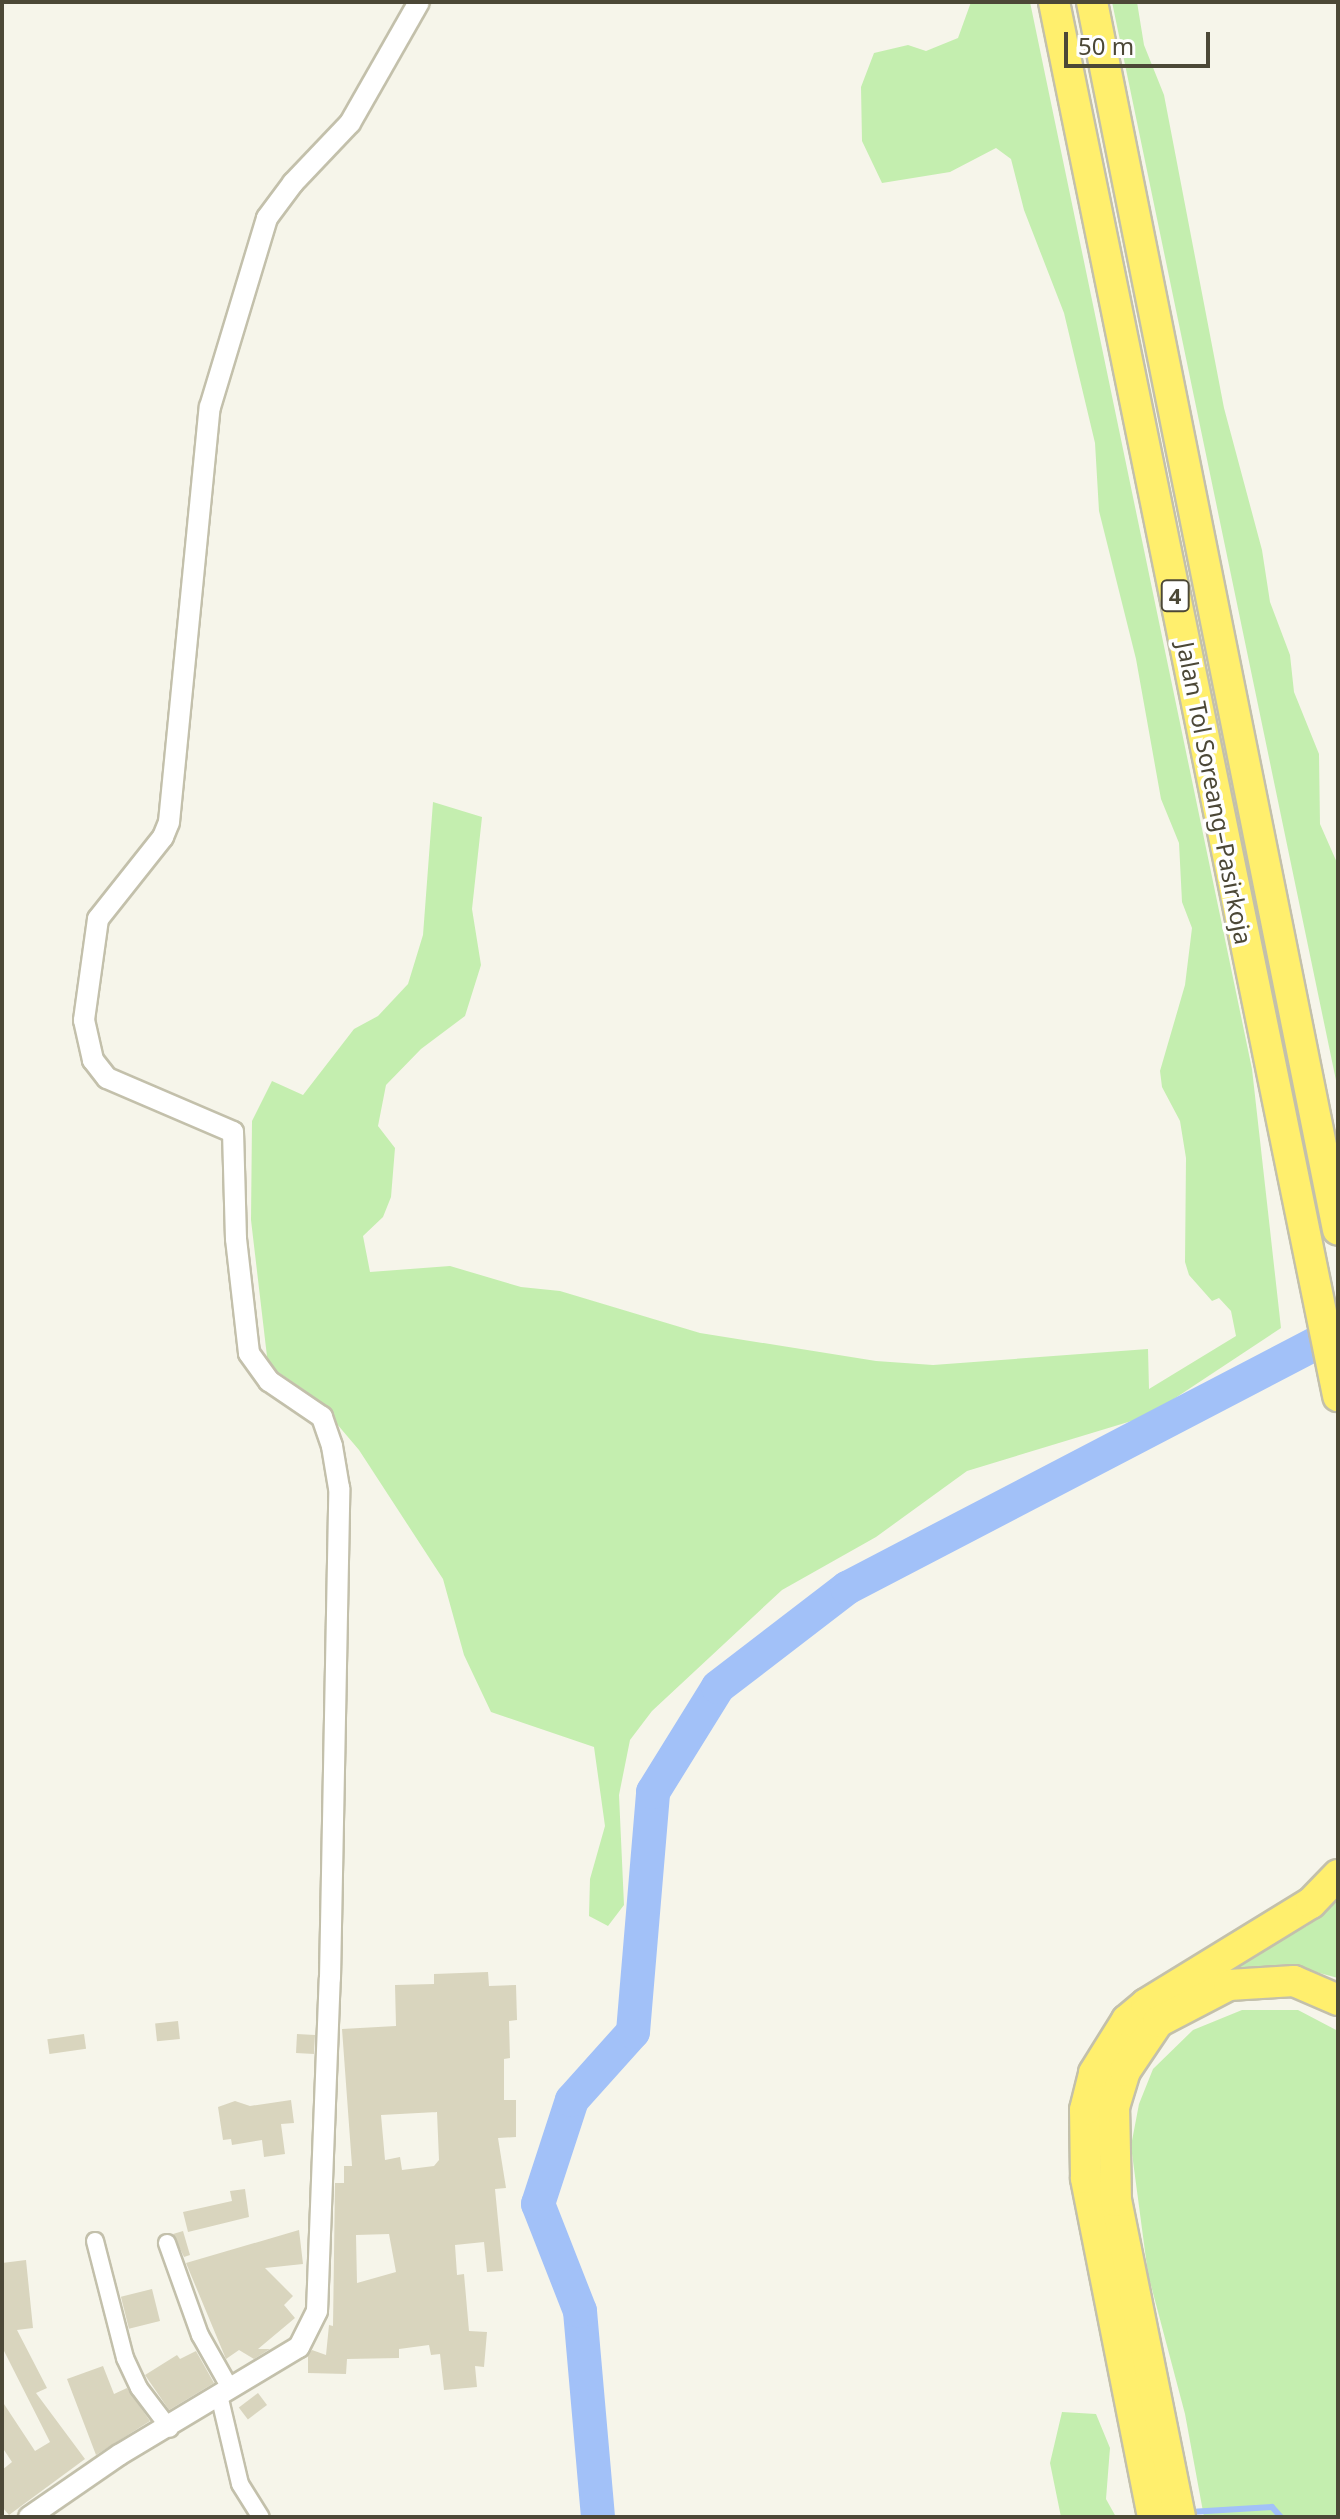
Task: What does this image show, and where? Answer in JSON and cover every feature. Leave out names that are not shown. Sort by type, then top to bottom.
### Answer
[{"type":"highway","name":"Jalan Tol Soreang–Pasirkoja","points":[[1054,2],[1338,1396]]},
{"type":"highway","name":"Jalan Tol Soreang–Pasirkoja","points":[[1092,2],[1338,1230]]},
{"type":"highway","points":[[1180,2517],[1158,2474],[1086,2178],[1085,2110],[1094,2073],[1127,2020],[1146,2004],[1311,1903],[1338,1875]]},
{"type":"highway","points":[[1153,2517],[1158,2474],[1116,2201],[1114,2107],[1125,2071],[1158,2022],[1229,1985],[1294,1981],[1338,2000]]},
{"type":"street","points":[[29,2517],[119,2455],[170,2429],[225,2391],[299,2347],[317,2311],[330,1978],[339,1488],[322,1417],[269,1381],[249,1353],[236,1239],[233,1132],[107,1078],[93,1060],[84,1020],[98,919],[163,837],[169,822],[210,407],[267,218],[358,112],[419,2]]},
{"type":"street","points":[[95,2241],[125,2358],[139,2388],[170,2429]]},
{"type":"street","points":[[167,2243],[200,2335],[225,2391],[240,2484],[261,2517]]},
{"type":"green space","points":[[971,2],[1030,2],[1252,1069],[1281,1328],[1148,1416],[967,1471],[876,1537],[782,1590],[652,1711],[630,1740],[619,1795],[624,1905],[608,1926],[589,1916],[590,1879],[605,1826],[594,1747],[491,1712],[464,1655],[443,1579],[359,1450],[314,1397],[268,1365],[251,1220],[252,1121],[272,1081],[303,1095],[354,1029],[378,1016],[408,984],[423,935],[433,802],[482,817],[472,909],[481,965],[465,1016],[421,1049],[386,1085],[378,1126],[395,1148],[391,1197],[383,1217],[363,1236],[370,1272],[450,1266],[521,1287],[560,1291],[700,1333],[876,1361],[933,1365],[1148,1349],[1149,1389],[1236,1336],[1231,1311],[1219,1298],[1212,1301],[1189,1275],[1185,1262],[1186,1158],[1180,1121],[1162,1087],[1160,1071],[1185,985],[1192,928],[1182,902],[1179,843],[1161,799],[1136,659],[1099,511],[1095,443],[1064,313],[1024,210],[1011,159],[996,148],[950,172],[882,183],[862,141],[861,87],[874,53],[908,45],[926,51],[958,38]]},
{"type":"green space","points":[[1112,2],[1137,2],[1144,45],[1164,95],[1224,408],[1262,550],[1270,602],[1290,655],[1294,692],[1319,754],[1320,824],[1338,865],[1338,1090]]},
{"type":"green space","points":[[1338,1898],[1338,1978],[1286,1964],[1248,1969],[1184,1992],[1307,1926]]},
{"type":"green space","points":[[1242,2010],[1298,2010],[1338,2031],[1338,2517],[1204,2517],[1185,2414],[1148,2274],[1131,2146],[1139,2104],[1153,2069],[1193,2030]]},
{"type":"green space","points":[[1062,2412],[1096,2414],[1110,2448],[1106,2499],[1116,2517],[1061,2517],[1050,2463]]},
{"type":"building","points":[[488,1972],[489,1986],[516,1985],[517,2020],[509,2021],[510,2058],[504,2059],[504,2100],[516,2100],[516,2137],[498,2138],[506,2188],[495,2189],[503,2271],[487,2272],[484,2242],[455,2245],[457,2275],[464,2274],[469,2331],[487,2332],[484,2367],[475,2366],[477,2387],[444,2390],[440,2354],[431,2355],[429,2345],[399,2349],[399,2358],[347,2359],[346,2374],[308,2373],[308,2355],[312,2350],[326,2355],[329,2325],[333,2326],[335,2183],[344,2183],[344,2166],[352,2166],[342,2029],[396,2026],[395,1985],[434,1984],[434,1974]],"holes":[[[437,2112],[439,2160],[434,2166],[402,2170],[400,2157],[385,2160],[381,2115]],[[389,2234],[396,2272],[357,2283],[356,2235]]]},
{"type":"building","points":[[178,2021],[180,2039],[157,2041],[155,2023]]},
{"type":"building","points":[[84,2034],[86,2049],[49,2054],[47,2039]]},
{"type":"building","points":[[297,2034],[315,2035],[314,2054],[296,2053]]},
{"type":"building","points":[[291,2100],[294,2123],[281,2124],[285,2154],[264,2157],[262,2140],[232,2145],[231,2139],[223,2140],[218,2107],[235,2101],[250,2106]]},
{"type":"building","points":[[245,2189],[249,2217],[188,2232],[183,2212],[232,2201],[230,2191]]},
{"type":"building","points":[[299,2230],[303,2264],[265,2268],[293,2296],[284,2305],[295,2318],[258,2349],[270,2349],[254,2359],[239,2350],[226,2359],[186,2263]]},
{"type":"building","points":[[183,2231],[190,2255],[184,2257],[173,2234]]},
{"type":"building","points":[[26,2260],[33,2328],[17,2330],[47,2388],[36,2393],[85,2459],[9,2515],[2,2507],[2,2470],[12,2462],[2,2447],[2,2401],[35,2451],[50,2442],[2,2347],[2,2263]]},
{"type":"building","points":[[152,2289],[160,2321],[129,2329],[121,2297]]},
{"type":"building","points":[[196,2351],[214,2383],[169,2410],[145,2375],[177,2355],[180,2359]]},
{"type":"building","points":[[103,2366],[114,2394],[127,2388],[150,2421],[96,2455],[67,2379]]},
{"type":"building","points":[[258,2393],[267,2405],[248,2419],[239,2407]]},
{"type":"waterway","points":[[598,2517],[580,2311],[538,2204],[572,2100],[633,2032],[653,1792],[718,1687],[847,1588],[1338,1332]]},
{"type":"waterway","points":[[1190,2512],[1272,2507],[1281,2517]]}]
